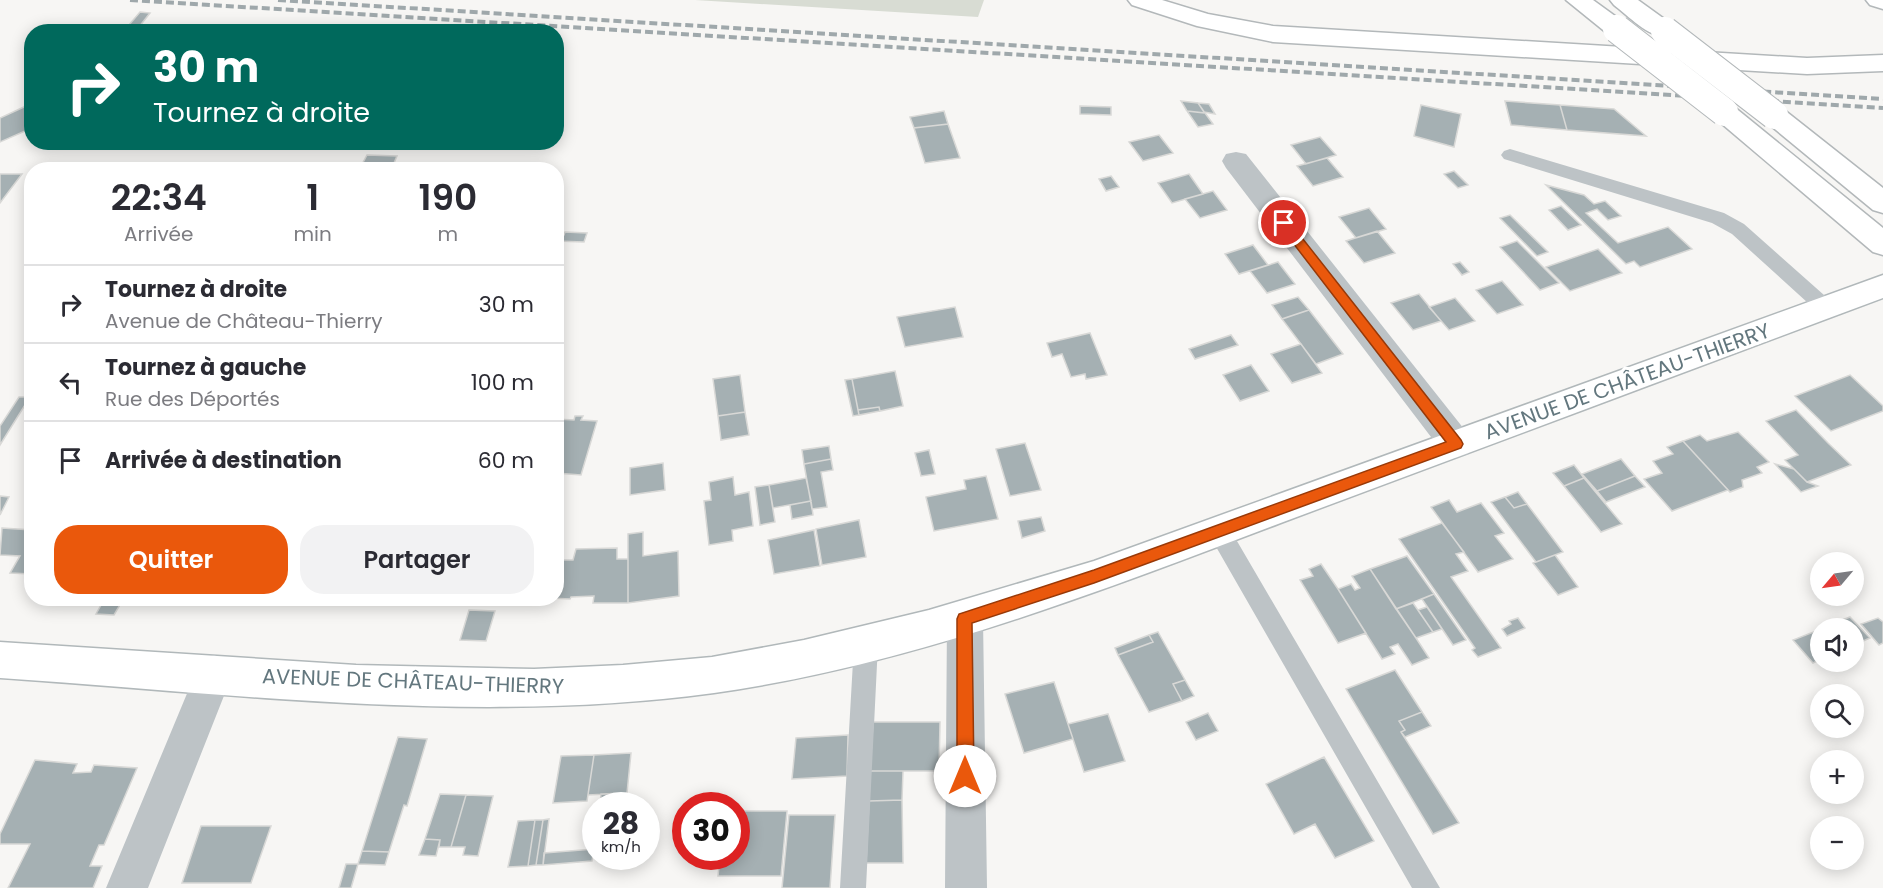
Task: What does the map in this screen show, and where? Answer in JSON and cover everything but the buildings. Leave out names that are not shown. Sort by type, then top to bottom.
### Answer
[{"type":"main road","points":[[1140,0],[1187,17],[1248,31],[1284,35],[1807,66],[1883,63]]},
{"type":"main road","points":[[1185,0],[1232,14],[1344,28],[1743,53],[1883,55]]},
{"type":"main road","points":[[1578,0],[1724,112],[1883,244]]},
{"type":"main road","points":[[1622,0],[1774,115],[1883,203]]},
{"type":"main road","points":[[1878,0],[1883,2]]},
{"type":"main road","name":"AVENUE DE CHÂTEAU-THIERRY","points":[[0,660],[330,682],[510,688],[608,684],[715,675],[822,655],[965,619],[1094,577],[1883,286]]},
{"type":"street","points":[[1236,161],[1456,444]]},
{"type":"street","points":[[965,619],[966,888]]},
{"type":"street","points":[[128,888],[214,674]]},
{"type":"lane","points":[[1510,155],[1718,218],[1738,229],[1826,308]]},
{"type":"lane","points":[[1219,531],[1427,888]]},
{"type":"lane","points":[[853,888],[866,644]]},
{"type":"shaded area","points":[[695,0],[984,0],[978,17]]},
{"type":"railway","points":[[130,0],[520,24]]},
{"type":"railway","points":[[278,0],[1883,99]]},
{"type":"railway","points":[[564,27],[1883,108]]},
{"type":"route","points":[[965,776],[965,619],[1094,577],[1456,444],[1284,223]]}]
